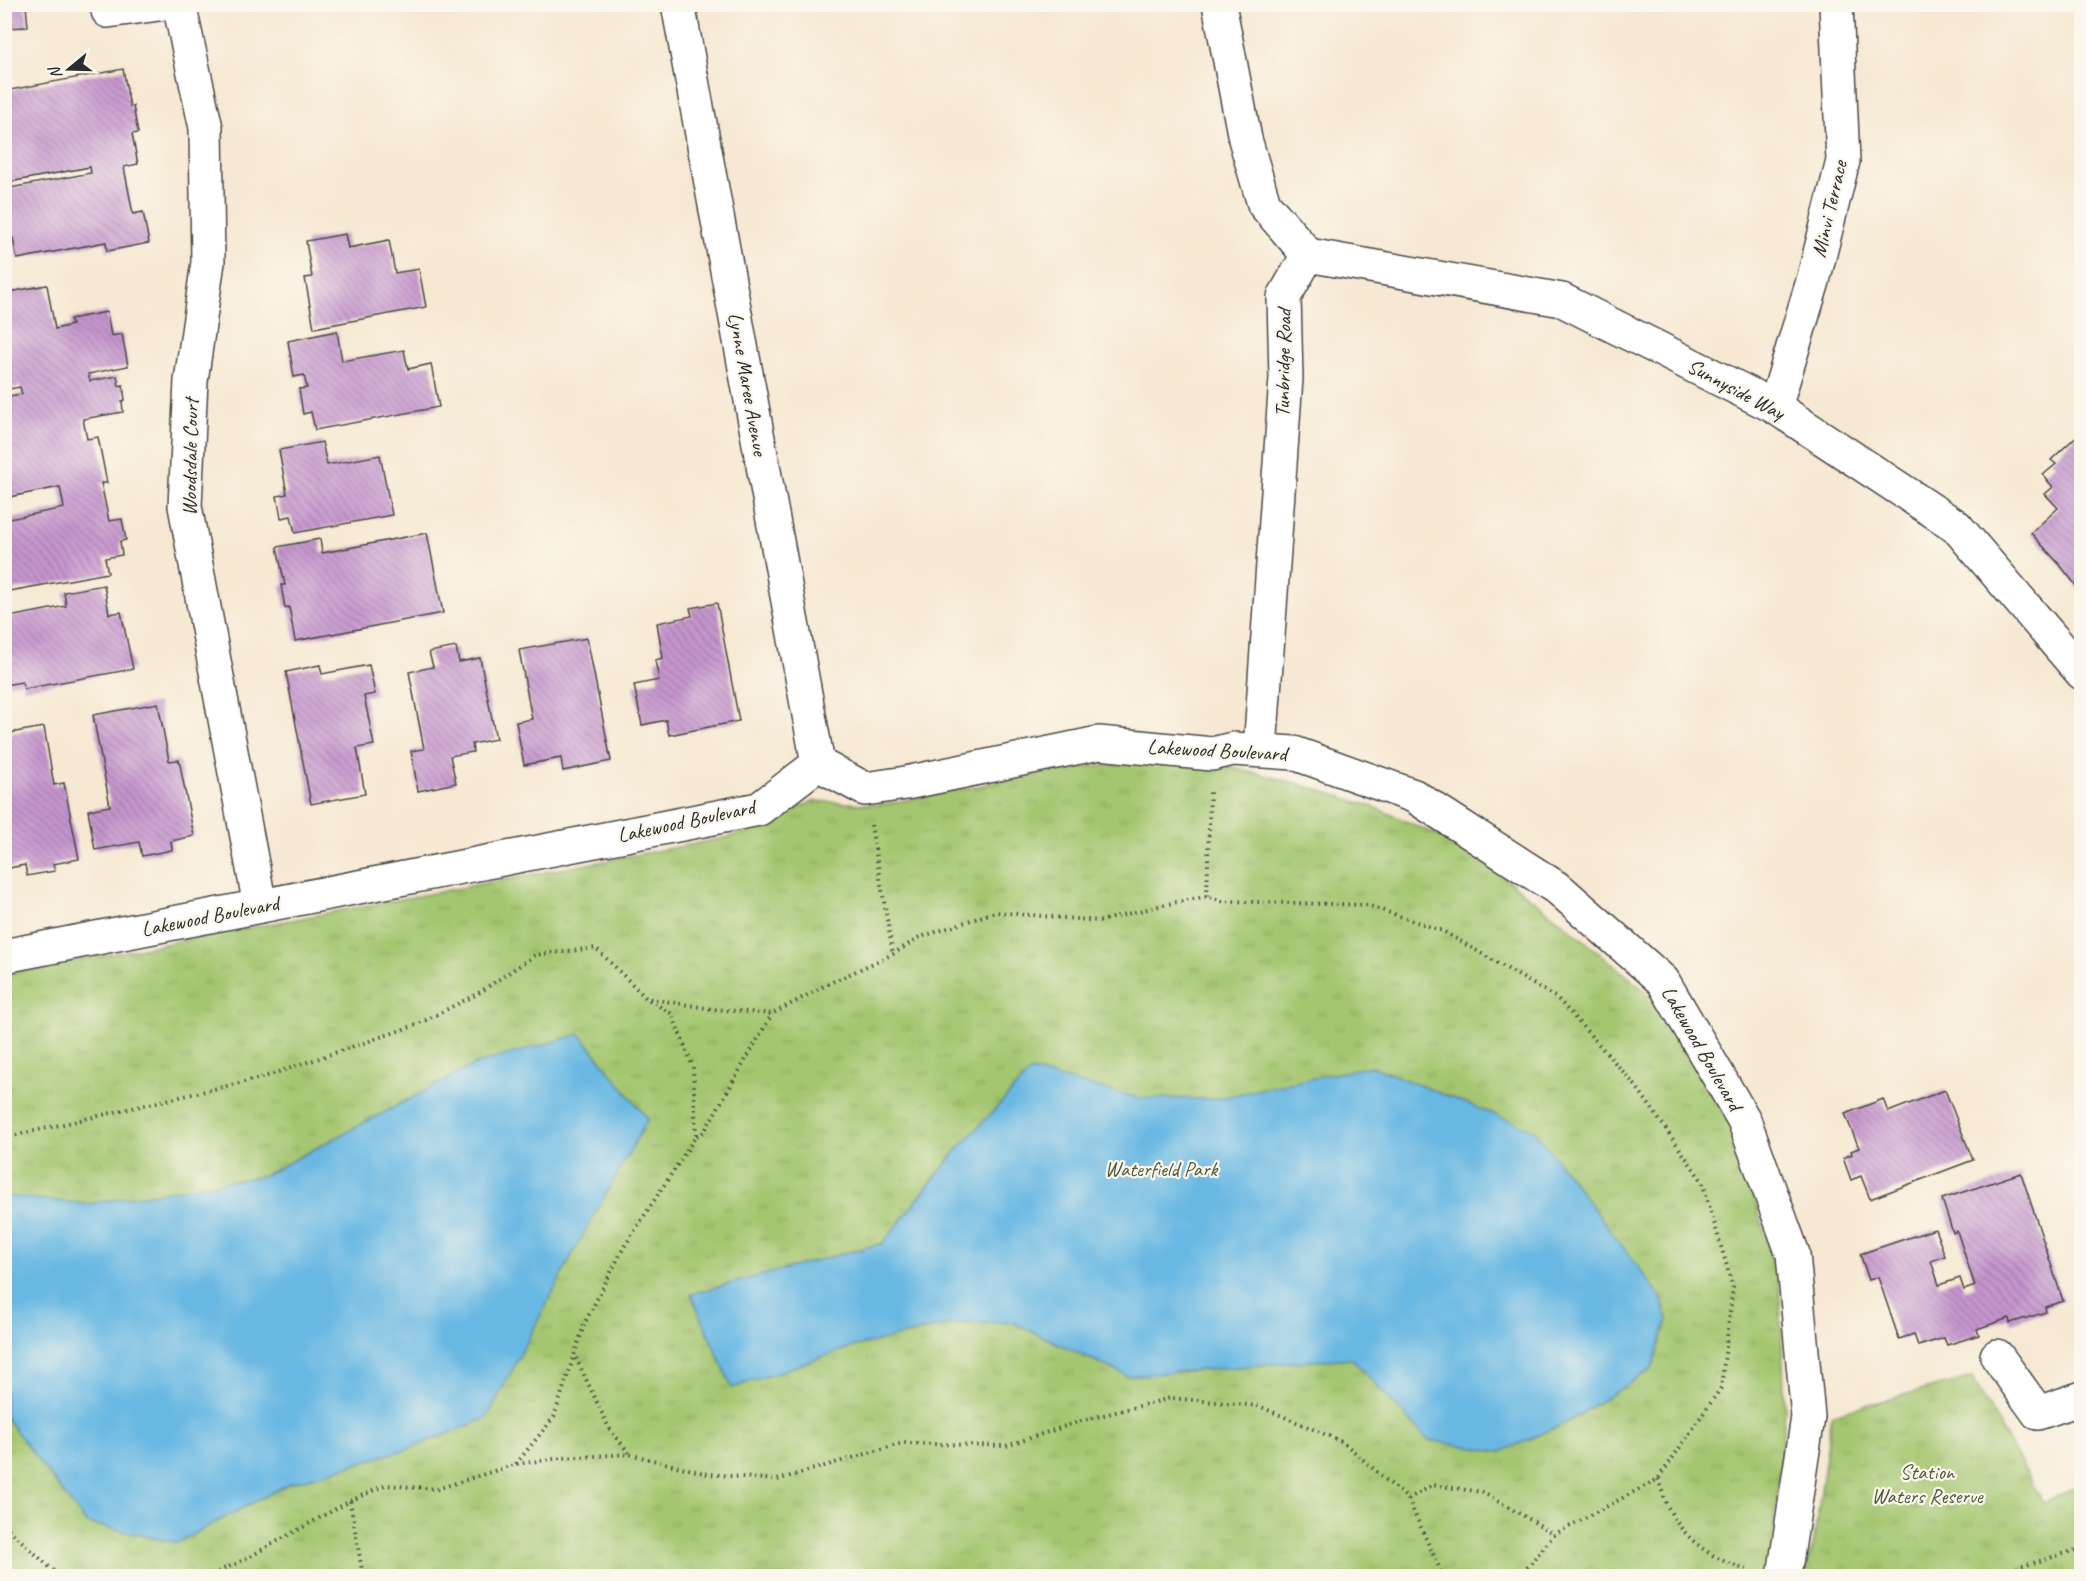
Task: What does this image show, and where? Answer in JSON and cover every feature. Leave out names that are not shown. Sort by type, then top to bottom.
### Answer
[{"type":"street","points":[[108,10],[159,4]]},
{"type":"street","name":"Woodsdale Court","points":[[179,4],[206,128],[208,262],[191,381],[185,506],[260,906]]},
{"type":"street","name":"Lynne Maree Avenue","points":[[678,4],[818,764]]},
{"type":"street","points":[[1219,4],[1245,139],[1264,204],[1308,255]]},
{"type":"street","name":"Minvi Terrace","points":[[1774,407],[1813,281],[1843,161],[1836,4]]},
{"type":"street","name":"Sunnyside Way","points":[[1308,255],[1562,300],[1774,407],[1956,526],[2082,673]]},
{"type":"street","name":"Tunbridge Road","points":[[1260,750],[1286,378],[1284,297],[1308,255]]},
{"type":"street","name":"Lakewood Boulevard","points":[[865,789],[906,783],[1099,743],[1212,754],[1233,749],[1293,753],[1414,796],[1560,890],[1663,981],[1744,1120],[1794,1254],[1808,1417],[1784,1576]]},
{"type":"street","points":[[818,764],[865,789]]},
{"type":"street","name":"Lakewood Boulevard","points":[[4,956],[759,808],[818,764]]},
{"type":"street","points":[[1997,1356],[2038,1413],[2082,1398]]},
{"type":"path","points":[[865,789],[892,954]]},
{"type":"path","points":[[1207,896],[1210,790]]},
{"type":"path","points":[[516,1464],[554,1417],[585,1322],[624,1247],[696,1136],[704,1132],[772,1014],[892,954],[918,938],[995,912],[1100,921],[1207,896],[1222,901],[1367,905],[1443,931],[1557,998],[1636,1086],[1702,1181],[1733,1287],[1721,1388],[1658,1479],[1555,1533],[1520,1576]]},
{"type":"path","points":[[4,1138],[261,1078],[405,1029],[477,994],[535,955],[596,948],[646,998],[672,1014],[693,1067],[696,1136]]},
{"type":"path","points":[[646,998],[712,1009],[772,1014]]},
{"type":"path","points":[[575,1357],[609,1428],[629,1454]]},
{"type":"path","points":[[207,1576],[238,1563],[350,1501],[385,1485],[437,1489],[516,1464],[629,1454],[708,1474],[777,1480],[903,1443],[1006,1446],[1083,1420],[1172,1398],[1259,1406],[1343,1442],[1408,1499],[1443,1576]]},
{"type":"path","points":[[1658,1479],[1670,1510],[1692,1542],[1728,1564],[1749,1570]]},
{"type":"path","points":[[1408,1499],[1433,1485],[1482,1492],[1555,1533]]},
{"type":"path","points":[[350,1501],[363,1576]]},
{"type":"path","points":[[4,1525],[57,1574],[66,1576]]},
{"type":"path","points":[[1945,1576],[2010,1570],[2082,1548]]},
{"type":"green space","name":"Waterfield Park","points":[[1201,759],[1296,783],[1374,807],[1466,848],[1563,923],[1654,998],[1732,1126],[1779,1279],[1785,1410],[1772,1555],[1763,1576],[5,1576],[5,974],[730,837],[814,801],[881,805],[1069,768]]},
{"type":"green space","name":"Station Waters Reserve","points":[[1972,1377],[2044,1504],[2081,1483],[2081,1576],[1802,1576],[1813,1547],[1832,1414]]},
{"type":"water","points":[[580,1034],[648,1119],[579,1242],[487,1418],[411,1448],[288,1484],[177,1543],[86,1523],[5,1417],[5,1196],[87,1204],[263,1176],[476,1064]]},
{"type":"water","points":[[1371,1066],[1534,1130],[1661,1297],[1668,1319],[1652,1369],[1568,1422],[1501,1452],[1428,1440],[1351,1358],[1127,1376],[1012,1322],[953,1324],[852,1347],[732,1388],[691,1294],[883,1243],[956,1151],[1031,1071],[1139,1098],[1214,1099]]},
{"type":"building","points":[[4,5],[26,5],[28,27],[4,28]]},
{"type":"building","points":[[123,69],[130,107],[133,106],[138,133],[132,134],[138,164],[124,167],[133,214],[143,212],[149,243],[107,251],[106,242],[17,259],[13,238],[4,240],[4,189],[91,173],[90,167],[4,183],[4,91]]},
{"type":"building","points":[[345,234],[348,248],[389,240],[395,273],[419,269],[426,307],[314,328],[305,278],[312,277],[306,241]]},
{"type":"building","points":[[47,285],[55,329],[72,325],[70,319],[107,312],[111,336],[122,334],[128,366],[88,374],[90,381],[117,376],[119,386],[123,385],[125,400],[122,401],[123,412],[83,419],[87,439],[98,437],[107,483],[101,483],[109,521],[122,519],[126,540],[120,541],[122,555],[105,558],[108,573],[4,592],[4,520],[64,508],[60,487],[4,498],[4,397],[22,394],[20,387],[4,390],[4,293]]},
{"type":"building","points":[[337,331],[342,361],[404,350],[408,369],[431,364],[439,407],[315,430],[311,412],[303,414],[299,389],[307,388],[304,375],[294,377],[288,341]]},
{"type":"building","points":[[2082,431],[2082,593],[2031,533],[2058,508],[2045,494],[2053,487],[2043,475],[2056,464],[2051,460]]},
{"type":"building","points":[[322,442],[327,465],[380,455],[392,515],[295,533],[291,516],[281,518],[277,496],[287,494],[279,450]]},
{"type":"building","points":[[427,533],[443,613],[295,641],[289,607],[285,608],[281,585],[285,585],[277,547],[320,539],[322,553]]},
{"type":"building","points":[[104,585],[109,614],[121,612],[133,669],[24,689],[22,682],[4,685],[4,618],[66,606],[64,592]]},
{"type":"building","points":[[717,603],[739,721],[669,735],[666,720],[642,725],[634,685],[659,680],[655,660],[663,658],[657,623],[692,616],[690,608]]},
{"type":"building","points":[[587,638],[611,761],[563,771],[561,758],[524,765],[516,722],[532,719],[519,650]]},
{"type":"building","points":[[456,647],[459,662],[480,658],[496,739],[472,744],[473,752],[450,756],[456,783],[418,791],[411,751],[424,749],[409,672],[433,667],[429,652]]},
{"type":"building","points":[[320,665],[322,674],[369,665],[375,694],[364,696],[374,745],[357,748],[365,794],[311,804],[286,672]]},
{"type":"building","points":[[158,703],[169,761],[179,760],[194,836],[171,841],[172,850],[142,856],[139,842],[95,850],[88,810],[110,806],[93,715]]},
{"type":"building","points":[[44,727],[54,785],[64,783],[79,859],[53,864],[55,871],[27,876],[25,865],[4,869],[4,734]]},
{"type":"building","points":[[1945,1090],[1973,1160],[1870,1199],[1861,1176],[1851,1180],[1843,1158],[1859,1148],[1845,1114],[1883,1099],[1888,1112]]},
{"type":"building","points":[[2021,1173],[2063,1301],[2045,1307],[2046,1312],[2010,1323],[2009,1318],[1977,1329],[1979,1335],[1947,1345],[1944,1338],[1918,1346],[1914,1334],[1899,1339],[1878,1277],[1869,1280],[1860,1254],[1935,1229],[1945,1256],[1931,1261],[1939,1285],[1960,1278],[1964,1290],[1975,1286],[1957,1231],[1953,1233],[1942,1199]]}]
